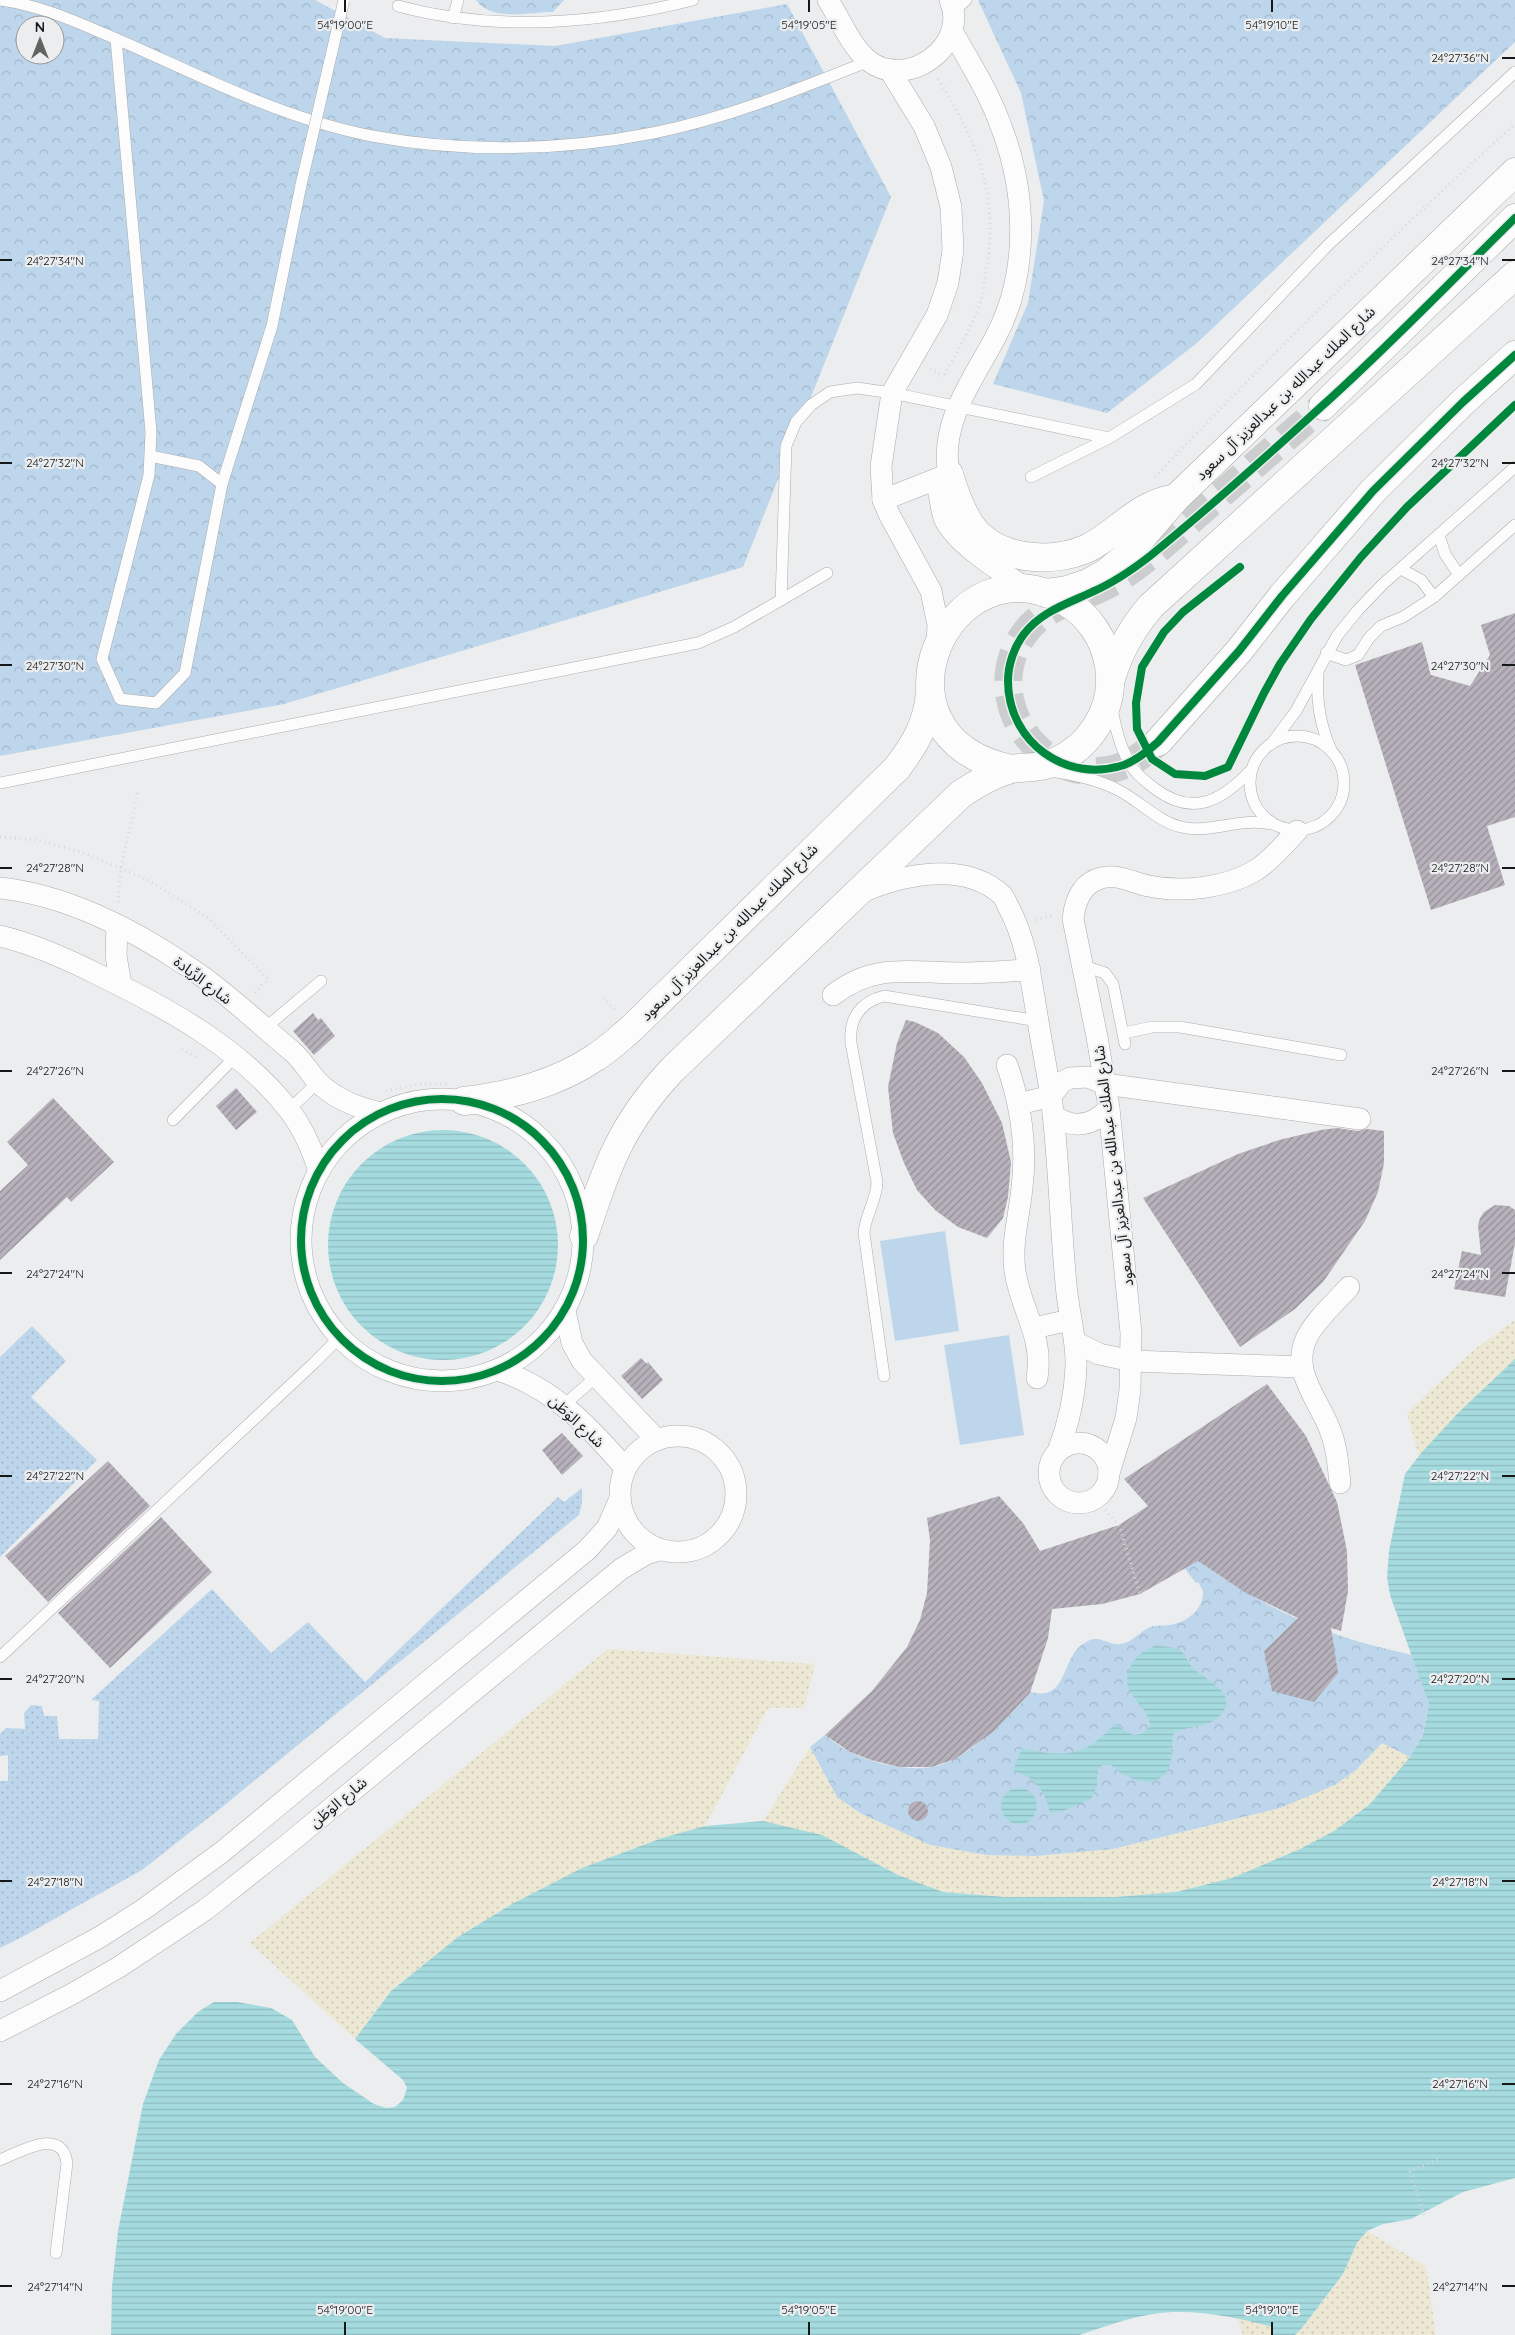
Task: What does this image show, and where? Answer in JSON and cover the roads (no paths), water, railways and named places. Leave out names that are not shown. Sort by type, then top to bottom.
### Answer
[{"type":"street","points":[[828,0],[854,42],[869,61],[889,69],[909,69],[928,62],[942,50],[956,10]]},
{"type":"street","points":[[956,10],[986,92],[1003,129],[1015,174],[1020,219],[1019,262],[1012,300],[996,337],[962,396],[948,446],[942,477],[940,494],[942,510],[948,526],[976,553],[1037,591],[1071,605],[1093,626],[1106,652],[1110,686]]},
{"type":"street","points":[[889,69],[924,126],[941,167],[952,207],[953,250],[948,283],[937,315],[892,393],[881,466],[883,500],[931,591],[938,625],[937,643]]},
{"type":"street","name":"شارع الملك عبدالله بن عبدالعزيز آل سعود","points":[[460,1092],[507,1094],[554,1080],[597,1056],[632,1028],[897,768],[920,736],[929,704],[930,672],[937,643],[945,629],[968,606],[997,592],[1013,589],[1037,591],[1067,590],[1088,583],[1107,572],[1124,558],[1176,498],[1515,172]]},
{"type":"street","points":[[1323,406],[1515,218]]},
{"type":"street","points":[[584,1236],[615,1148],[642,1104],[673,1069],[961,794],[985,779],[1064,758],[1089,737],[1099,724],[1116,660],[1126,641],[1151,606],[1515,275]]},
{"type":"street","points":[[1158,742],[1239,651],[1295,581],[1374,491],[1456,408],[1515,355]]},
{"type":"street","points":[[942,477],[970,525],[981,536],[1014,553],[1039,558],[1064,556],[1088,548],[1142,509],[1176,498]]},
{"type":"street","points":[[883,500],[942,477]]},
{"type":"street","points":[[930,688],[940,721],[950,736],[977,759],[1022,769]]},
{"type":"street","name":"شارع الملك عبدالله بن عبدالعزيز آل سعود","points":[[1109,1473],[1126,1418],[1132,1361],[1130,1323],[1109,1108],[1084,966],[1073,919],[1076,901],[1085,886],[1101,878],[1119,876],[1148,886],[1177,889],[1233,880],[1246,876],[1267,862],[1297,831]]},
{"type":"street","points":[[857,894],[883,883],[910,877],[938,874],[957,875],[982,882],[1003,896],[1015,919],[1030,970],[1052,1105],[1070,1320],[1075,1342],[1076,1364],[1073,1402],[1066,1430],[1049,1468],[1049,1478],[1052,1488],[1067,1501],[1076,1503],[1095,1499],[1107,1483],[1109,1473],[1108,1464],[1103,1454],[1086,1444],[1076,1443],[1058,1451]]},
{"type":"street","name":"شارع الرِّيادة","points":[[0,888],[31,893],[63,903],[116,925],[185,964],[293,1052],[318,1082],[348,1102],[381,1103]]},
{"type":"street","points":[[116,925],[116,956],[121,985]]},
{"type":"street","points":[[0,936],[47,952],[121,985],[157,1005],[235,1057],[263,1080],[289,1110],[306,1137],[319,1171]]},
{"type":"street","points":[[833,994],[855,980],[882,971],[964,973],[1030,970]]},
{"type":"street","points":[[1007,1065],[1019,1104],[1023,1133],[1024,1170],[1015,1230],[1015,1264],[1019,1290],[1034,1328],[1039,1352],[1037,1378]]},
{"type":"street","points":[[1052,1105],[1062,1082],[1070,1078],[1088,1077],[1105,1084],[1360,1119]]},
{"type":"street","points":[[460,1092],[516,1120],[539,1137],[557,1158],[571,1182],[580,1208],[584,1236],[582,1262],[576,1287],[564,1311],[546,1335],[524,1355],[497,1370],[470,1378],[441,1381],[413,1378],[386,1369],[361,1356],[340,1337],[324,1317],[312,1294],[304,1270],[300,1244],[302,1219],[308,1194],[319,1171],[345,1137],[381,1103],[408,1103],[460,1092]]},
{"type":"street","points":[[1019,1104],[1052,1105]]},
{"type":"street","points":[[1052,1105],[1061,1122],[1072,1125],[1093,1122],[1109,1108]]},
{"type":"street","points":[[1340,1483],[1336,1449],[1331,1433],[1308,1387],[1302,1367],[1303,1347],[1307,1337],[1349,1287]]},
{"type":"street","points":[[564,1311],[568,1333],[576,1352],[596,1377],[657,1440]]},
{"type":"street","points":[[1034,1328],[1070,1320]]},
{"type":"street","points":[[1075,1342],[1099,1354],[1132,1361],[1302,1367]]},
{"type":"street","name":"شارع الوَطَن","points":[[497,1370],[531,1383],[564,1405],[625,1468]]},
{"type":"street","points":[[681,1436],[707,1444],[720,1453],[729,1465],[735,1480],[737,1495],[734,1511],[728,1525],[712,1542],[690,1552],[675,1553],[659,1550],[644,1543],[632,1531],[623,1517],[619,1501],[620,1484],[625,1468],[644,1446],[657,1440],[681,1436]]},
{"type":"street","points":[[0,1991],[100,1937],[222,1852],[587,1550],[607,1528],[619,1501]]},
{"type":"street","name":"شارع الوَطَن","points":[[0,2031],[72,1994],[119,1967],[205,1910],[282,1849],[621,1569],[646,1554],[659,1550]]},
{"type":"lane","points":[[1,0],[18,2],[65,17],[250,98],[308,118],[362,134],[442,144],[516,148],[587,143],[653,133],[768,101],[869,61]]},
{"type":"lane","points":[[116,39],[151,432],[149,475],[102,659],[120,700],[156,703],[185,673],[222,484],[272,326],[301,185],[344,0]]},
{"type":"lane","points":[[453,18],[458,0]]},
{"type":"lane","points":[[398,6],[453,18],[519,22],[586,20],[666,7],[693,0]]},
{"type":"lane","points":[[1031,477],[1109,438],[1196,384],[1328,245],[1515,72]]},
{"type":"lane","points":[[781,600],[786,446],[796,422],[811,405],[830,392],[857,388],[892,393],[962,396],[1109,438]]},
{"type":"lane","points":[[150,456],[199,466],[222,484]]},
{"type":"lane","points":[[1273,824],[1254,805],[1249,788],[1251,770],[1256,759],[1272,743],[1296,711],[1326,653],[1358,610],[1400,569],[1515,467]]},
{"type":"lane","points":[[1326,653],[1346,660],[1358,655],[1374,631],[1434,597],[1515,525]]},
{"type":"lane","points":[[1439,535],[1445,554],[1459,575]]},
{"type":"lane","points":[[1400,569],[1421,580],[1434,597]]},
{"type":"lane","points":[[0,783],[698,643],[734,627],[827,573]]},
{"type":"lane","points":[[1022,769],[1099,782],[1118,790],[1167,822],[1181,827],[1208,828],[1249,821],[1273,824],[1297,831],[1318,826],[1335,812],[1341,802],[1344,780],[1342,770],[1321,723],[1319,709],[1319,666]]},
{"type":"lane","points":[[1110,686],[1115,728],[1128,762],[1143,780],[1174,802],[1194,804],[1212,799],[1237,784],[1251,770]]},
{"type":"lane","points":[[1272,743],[1282,738],[1303,736],[1332,750]]},
{"type":"lane","points":[[1084,966],[1098,970],[1109,978],[1125,1038],[1152,1027],[1180,1027],[1341,1055]]},
{"type":"lane","points":[[264,1029],[321,981]]},
{"type":"lane","points":[[884,1376],[864,1234],[866,1219],[876,1193],[877,1182],[851,1043],[850,1030],[854,1018],[861,1007],[871,999],[884,996],[1038,1021]]},
{"type":"lane","points":[[173,1120],[235,1057]]},
{"type":"lane","points":[[289,1110],[318,1082]]},
{"type":"lane","points":[[0,1657],[340,1337]]},
{"type":"lane","points":[[564,1405],[596,1377]]},
{"type":"lane","points":[[0,2160],[43,2143],[57,2145],[62,2150],[67,2163],[56,2253]]},
{"type":"tunnel","points":[[1158,742],[1127,764],[1099,771],[1072,768],[1049,757],[1029,739],[1015,716],[1009,691],[1010,664],[1022,637],[1030,626],[1051,610],[1111,583],[1145,560],[1323,406]]}]
